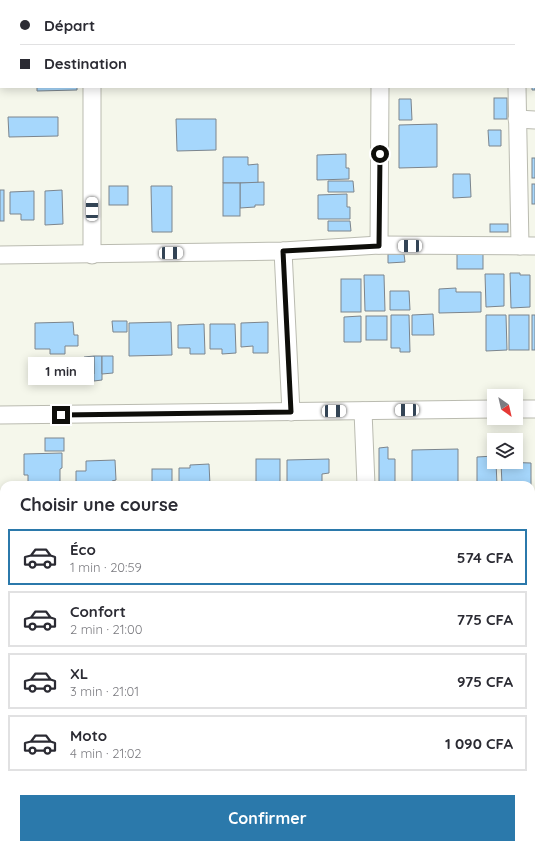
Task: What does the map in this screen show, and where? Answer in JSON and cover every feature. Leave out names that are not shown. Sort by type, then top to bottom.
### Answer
[{"type":"street","points":[[92,88],[92,255]]},
{"type":"street","points":[[379,246],[380,88]]},
{"type":"street","points":[[0,256],[283,251],[379,246],[527,246],[517,119],[517,88]]},
{"type":"street","points":[[517,119],[535,120]]},
{"type":"street","points":[[283,251],[291,412]]},
{"type":"street","points":[[0,415],[487,409]]},
{"type":"street","points":[[523,409],[535,409]]},
{"type":"street","points":[[363,411],[366,481]]},
{"type":"building","points":[[37,88],[77,88],[77,90],[37,91]]},
{"type":"building","points":[[494,98],[507,98],[507,119],[494,119]]},
{"type":"building","points":[[399,99],[411,99],[412,120],[399,120]]},
{"type":"building","points":[[8,117],[58,117],[58,136],[9,137]]},
{"type":"building","points":[[176,119],[216,119],[216,150],[177,151]]},
{"type":"building","points":[[437,124],[437,167],[399,168],[399,125]]},
{"type":"building","points":[[488,130],[501,130],[501,146],[489,146]]},
{"type":"building","points":[[346,154],[346,168],[349,168],[349,179],[317,180],[317,155]]},
{"type":"building","points":[[223,157],[248,157],[248,165],[258,164],[258,183],[223,183]]},
{"type":"building","points":[[532,158],[535,158],[535,178],[532,178]]},
{"type":"building","points":[[453,174],[470,174],[471,197],[453,198]]},
{"type":"building","points":[[328,181],[353,181],[354,192],[328,192]]},
{"type":"building","points":[[264,182],[264,205],[240,208],[240,183]]},
{"type":"building","points":[[223,183],[240,183],[240,216],[223,216]]},
{"type":"building","points":[[532,184],[535,184],[535,204],[532,204]]},
{"type":"building","points":[[109,186],[128,186],[128,205],[109,205]]},
{"type":"building","points":[[151,186],[172,186],[172,232],[152,232]]},
{"type":"building","points":[[0,190],[4,190],[4,221],[0,221]]},
{"type":"building","points":[[62,190],[63,224],[45,225],[45,191]]},
{"type":"building","points":[[34,191],[34,220],[21,220],[21,214],[10,214],[10,192]]},
{"type":"building","points":[[347,194],[347,207],[350,207],[350,219],[318,219],[318,195]]},
{"type":"building","points":[[328,221],[350,221],[351,231],[328,231]]},
{"type":"building","points":[[490,224],[508,224],[508,232],[490,232]]},
{"type":"building","points":[[388,254],[404,254],[405,262],[388,263]]},
{"type":"building","points":[[457,254],[483,254],[483,269],[457,269]]},
{"type":"building","points":[[510,273],[530,275],[530,307],[511,308]]},
{"type":"building","points":[[485,274],[504,274],[504,306],[486,307]]},
{"type":"building","points":[[364,275],[384,275],[385,311],[365,311]]},
{"type":"building","points":[[341,279],[361,279],[361,312],[341,312]]},
{"type":"building","points":[[456,288],[456,292],[481,292],[481,312],[439,313],[439,289]]},
{"type":"building","points":[[390,291],[409,291],[410,310],[390,310]]},
{"type":"building","points":[[433,314],[434,335],[412,335],[412,315]]},
{"type":"building","points":[[391,315],[409,315],[410,352],[400,352],[400,348],[391,348]]},
{"type":"building","points":[[486,315],[506,315],[507,350],[486,351]]},
{"type":"building","points":[[509,315],[529,315],[529,350],[509,350]]},
{"type":"building","points":[[532,315],[535,315],[535,350],[532,350]]},
{"type":"building","points":[[361,316],[361,342],[344,342],[344,317]]},
{"type":"building","points":[[366,316],[387,316],[387,340],[366,340]]},
{"type":"building","points":[[112,321],[127,321],[127,332],[113,332]]},
{"type":"building","points":[[73,322],[74,335],[78,335],[78,346],[65,346],[65,354],[50,354],[50,349],[35,349],[35,323]]},
{"type":"building","points":[[171,322],[172,355],[129,356],[129,323]]},
{"type":"building","points":[[268,322],[268,353],[253,353],[253,346],[241,347],[241,323]]},
{"type":"building","points":[[204,324],[205,354],[190,354],[190,348],[178,348],[178,325]]},
{"type":"building","points":[[210,324],[235,324],[236,353],[222,354],[222,349],[210,349]]},
{"type":"building","points":[[94,356],[102,356],[102,380],[94,381]]},
{"type":"building","points":[[94,356],[94,374],[84,374],[84,357]]},
{"type":"building","points":[[102,356],[113,356],[113,373],[102,374]]},
{"type":"building","points":[[33,366],[41,366],[41,380],[33,381]]},
{"type":"building","points":[[45,438],[64,438],[64,451],[45,451]]},
{"type":"building","points":[[388,447],[388,459],[395,459],[395,481],[379,481],[379,448]]},
{"type":"building","points":[[458,449],[458,481],[412,481],[412,450]]},
{"type":"building","points":[[62,453],[60,481],[28,481],[28,475],[24,475],[24,454]]},
{"type":"building","points":[[487,456],[487,469],[496,469],[497,481],[477,481],[477,457]]},
{"type":"building","points":[[256,459],[280,459],[280,481],[256,481]]},
{"type":"building","points":[[329,459],[329,473],[322,474],[322,481],[287,481],[287,460]]},
{"type":"building","points":[[115,460],[116,480],[76,481],[76,471],[86,471],[86,461]]},
{"type":"building","points":[[523,463],[531,463],[531,481],[502,481],[501,469],[523,469]]},
{"type":"building","points":[[209,464],[210,481],[179,481],[179,468],[190,468],[190,465]]},
{"type":"building","points":[[152,469],[172,469],[172,481],[152,481]]},
{"type":"route","points":[[61,415],[291,412],[283,251],[379,246],[380,154]]}]
